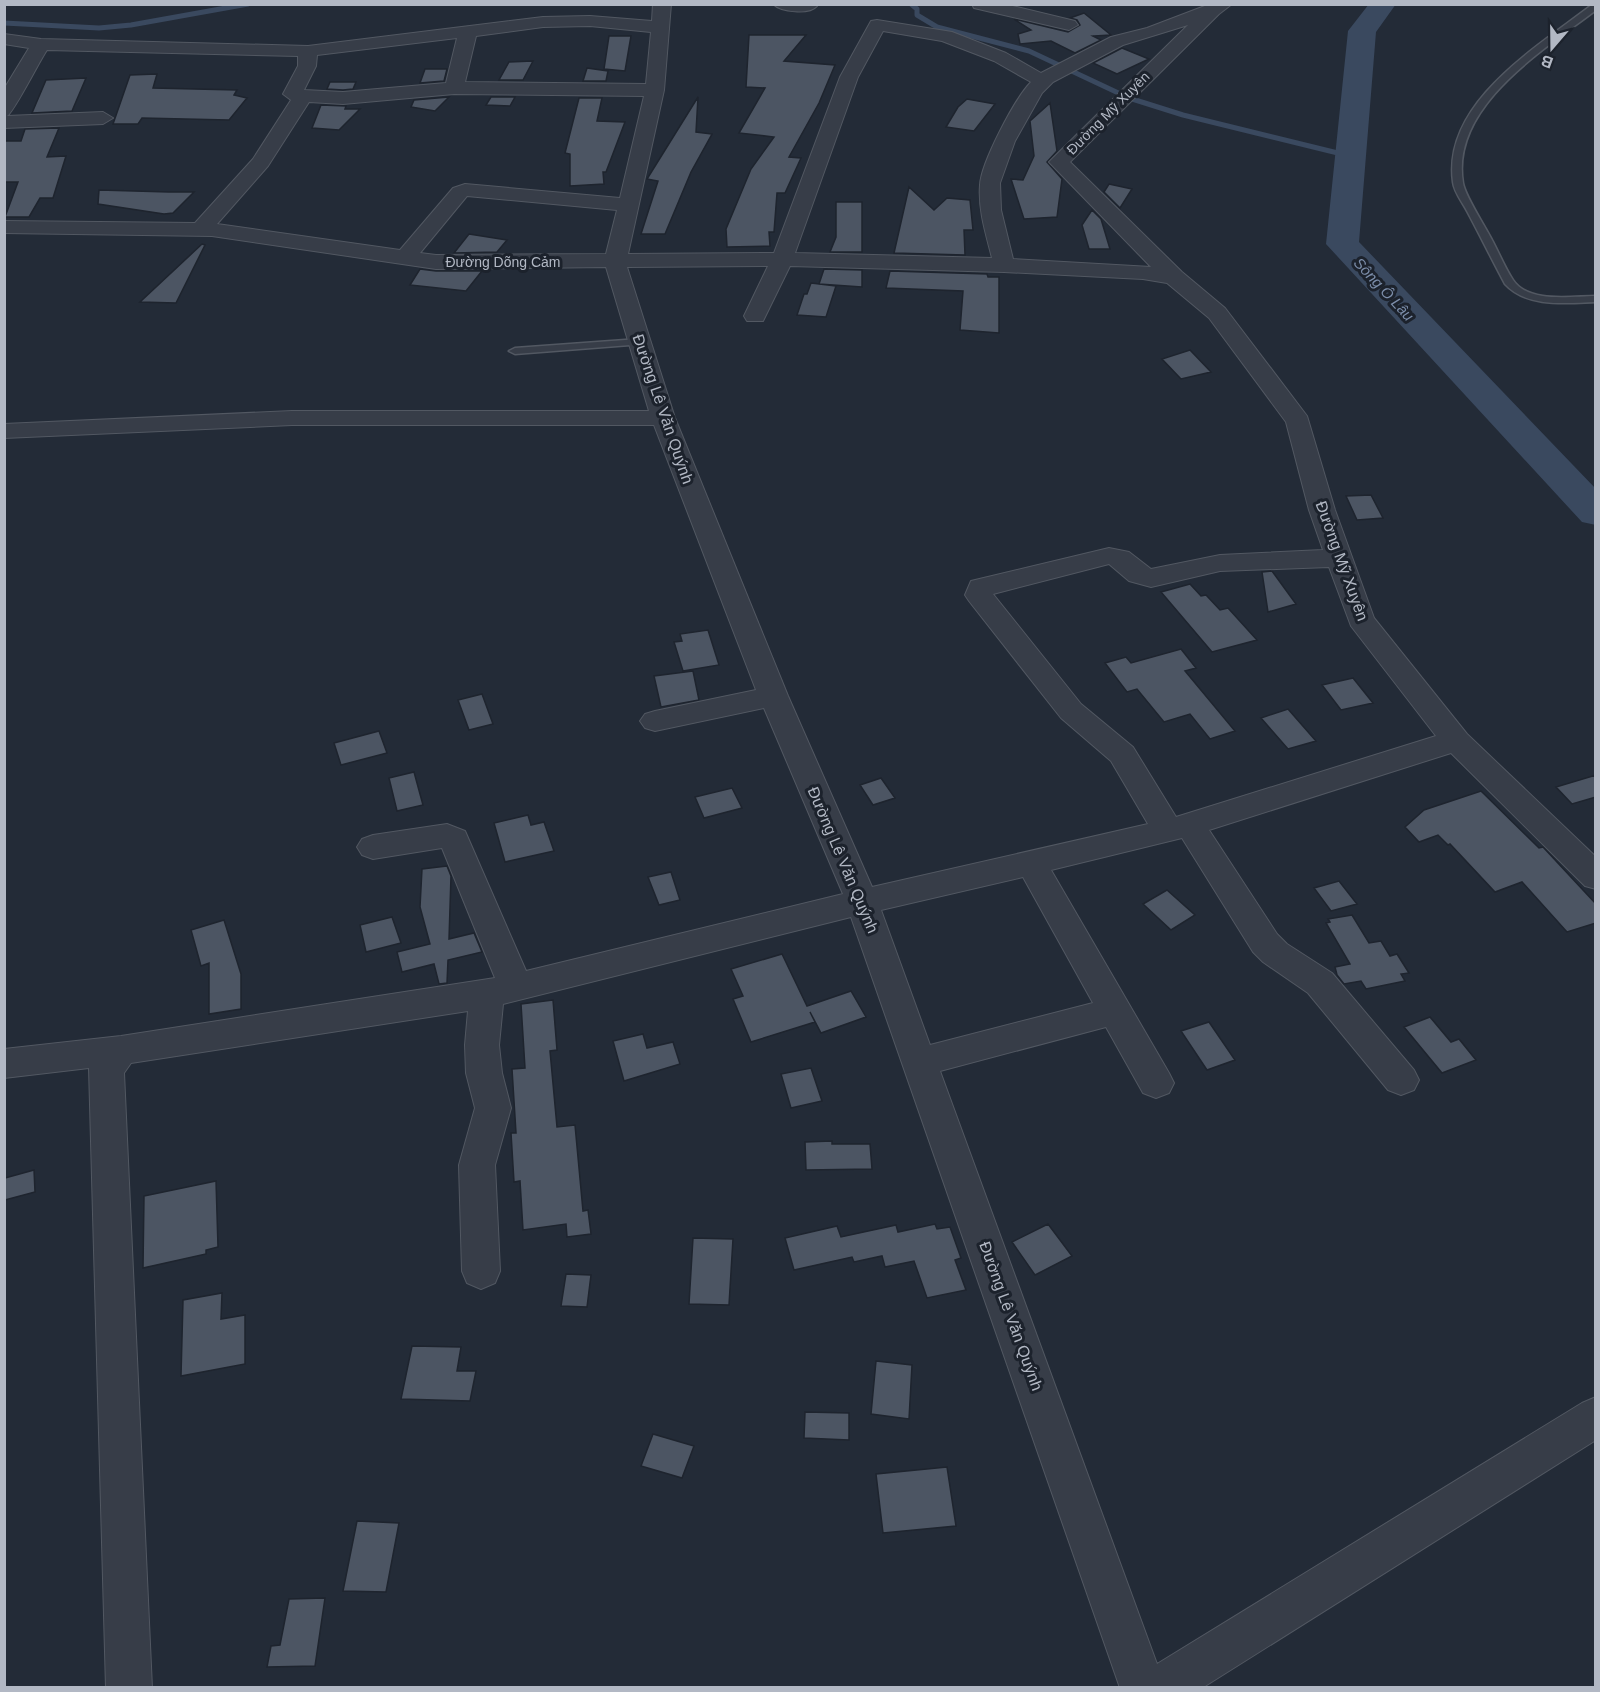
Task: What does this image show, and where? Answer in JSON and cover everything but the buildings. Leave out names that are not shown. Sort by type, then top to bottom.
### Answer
[{"type":"street","points":[[615,262],[655,90],[662,4]]},
{"type":"street","points":[[781,4],[808,6]]},
{"type":"street","points":[[980,4],[1069,25],[1117,40]]},
{"type":"street","points":[[1049,4],[1069,25]]},
{"type":"street","points":[[1005,265],[991,210],[990,183],[1005,141],[1025,104],[1044,80],[1117,40],[1153,32],[1219,7]]},
{"type":"street","name":"Đường Mỹ Xuyên","points":[[1219,7],[1059,162],[1174,278],[1187,286],[1217,313],[1298,421],[1322,510],[1361,620],[1456,741],[1596,877]]},
{"type":"street","points":[[4,39],[41,44],[309,51],[380,44],[468,30],[568,21],[659,27]]},
{"type":"street","points":[[755,316],[782,260],[845,87],[878,25],[939,34],[1000,57],[1009,64],[1044,80]]},
{"type":"street","points":[[454,88],[468,30]]},
{"type":"street","points":[[4,111],[18,80],[41,44]]},
{"type":"street","points":[[198,64],[215,50]]},
{"type":"street","points":[[309,51],[307,66],[292,94],[302,97],[353,97],[454,88],[655,90]]},
{"type":"street","points":[[202,230],[261,162],[302,97]]},
{"type":"street","points":[[4,122],[103,118]]},
{"type":"street","points":[[405,258],[460,192],[465,190],[629,205]]},
{"type":"street","name":"Đường Dõng Cảm","points":[[4,227],[202,230],[436,262],[782,260],[1005,265]]},
{"type":"street","name":"Đường Lê Văn Quýnh","points":[[615,262],[663,418],[773,696],[862,902],[1143,1688]]},
{"type":"street","name":"Đường Mỹ Xuyên","points":[[1005,265],[1143,272],[1174,278]]},
{"type":"street","points":[[4,432],[292,418],[663,418]]},
{"type":"street","points":[[1339,558],[1220,563],[1145,578],[1120,558],[1109,556],[981,587],[979,595],[1071,711],[1122,754],[1265,943],[1275,953],[1320,983],[1401,1080]]},
{"type":"street","points":[[655,721],[773,696]]},
{"type":"street","points":[[4,1064],[121,1050],[501,991],[862,902],[1179,828],[1456,741]]},
{"type":"street","points":[[373,847],[447,836],[454,839],[501,991],[482,1045],[484,1073],[493,1108],[477,1165],[481,1271]]},
{"type":"street","points":[[1031,863],[1156,1083]]},
{"type":"street","points":[[920,1062],[1115,1011]]},
{"type":"street","points":[[121,1050],[106,1070],[129,1688]]},
{"type":"street","points":[[1160,1688],[1596,1417]]},
{"type":"lane","points":[[1596,6],[1489,93],[1473,113],[1461,138],[1456,165],[1458,184],[1510,284],[1518,291],[1541,299],[1596,299]]},
{"type":"lane","points":[[515,351],[639,342]]},
{"type":"waterway","points":[[4,23],[99,28],[131,25],[248,4]]},
{"type":"waterway","points":[[911,4],[917,9],[917,15],[937,27],[1029,51],[1129,98],[1183,115],[1350,156]]},
{"type":"waterway","name":"Sông Ô Lâu","points":[[1383,4],[1362,31],[1342,244],[1596,513]]}]
